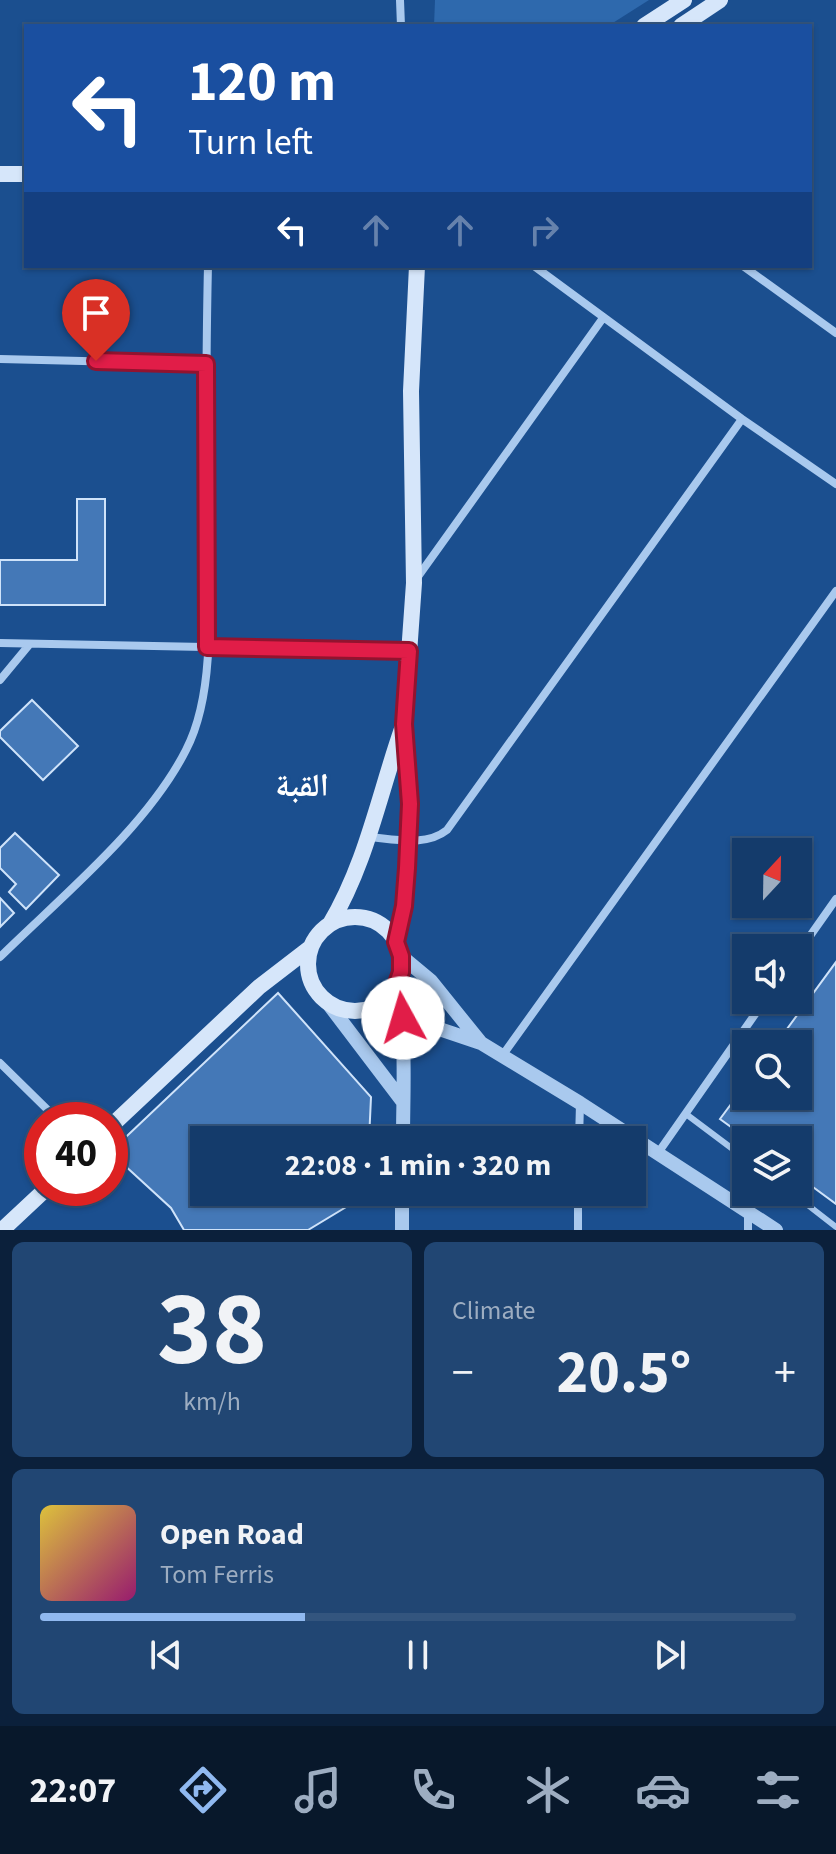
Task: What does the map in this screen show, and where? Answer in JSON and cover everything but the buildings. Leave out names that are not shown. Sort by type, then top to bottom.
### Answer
[{"type":"main road","points":[[647,24],[684,0]]},
{"type":"main road","points":[[684,24],[720,0]]},
{"type":"main road","points":[[0,174],[24,174]]},
{"type":"main road","points":[[399,949],[387,930],[374,921],[359,917],[344,918],[318,934],[308,962],[310,977],[316,991],[327,1002],[342,1009],[358,1011],[374,1007],[387,998],[401,972],[399,949],[410,804],[404,724],[414,583],[411,391],[417,268]]},
{"type":"main road","points":[[330,924],[342,904],[369,837],[404,724]]},
{"type":"main road","points":[[128,1110],[259,987],[311,947]]},
{"type":"main road","points":[[2,1230],[28,1206]]},
{"type":"street","points":[[400,0],[401,24]]},
{"type":"street","points":[[0,957],[148,809],[172,776],[201,714],[207,647],[208,268]]},
{"type":"street","points":[[537,268],[836,484]]},
{"type":"street","points":[[746,268],[836,333]]},
{"type":"street","points":[[414,583],[603,318]]},
{"type":"street","points":[[0,359],[206,364]]},
{"type":"street","points":[[369,837],[432,838],[447,830],[742,419]]},
{"type":"street","points":[[502,1056],[836,591]]},
{"type":"street","points":[[0,643],[409,651]]},
{"type":"street","points":[[0,680],[29,645]]},
{"type":"street","points":[[811,934],[836,899]]},
{"type":"street","points":[[399,949],[431,981],[481,1043]]},
{"type":"street","points":[[396,986],[403,1018],[406,1057],[403,1126]]},
{"type":"street","points":[[327,1002],[403,1102]]},
{"type":"street","points":[[374,1007],[481,1043],[776,1230]]},
{"type":"street","points":[[658,1153],[755,1014]]},
{"type":"street","points":[[0,1063],[40,1102]]},
{"type":"street","points":[[579,1126],[580,1103]]},
{"type":"street","points":[[402,1206],[402,1230]]},
{"type":"street","points":[[578,1206],[578,1230]]},
{"type":"street","points":[[748,1212],[748,1230]]},
{"type":"lane","points":[[686,1114],[732,1148]]},
{"type":"lane","points":[[809,1206],[836,1227]]},
{"type":"shaded area","points":[[435,0],[649,0],[611,24],[434,24]]},
{"type":"district","name":"القبة","points":[[302,785]]},
{"type":"route","points":[[96,361],[206,364],[207,647],[409,651],[404,724],[410,804],[404,906],[396,942],[401,956],[401,972],[396,986],[403,1018]]}]
